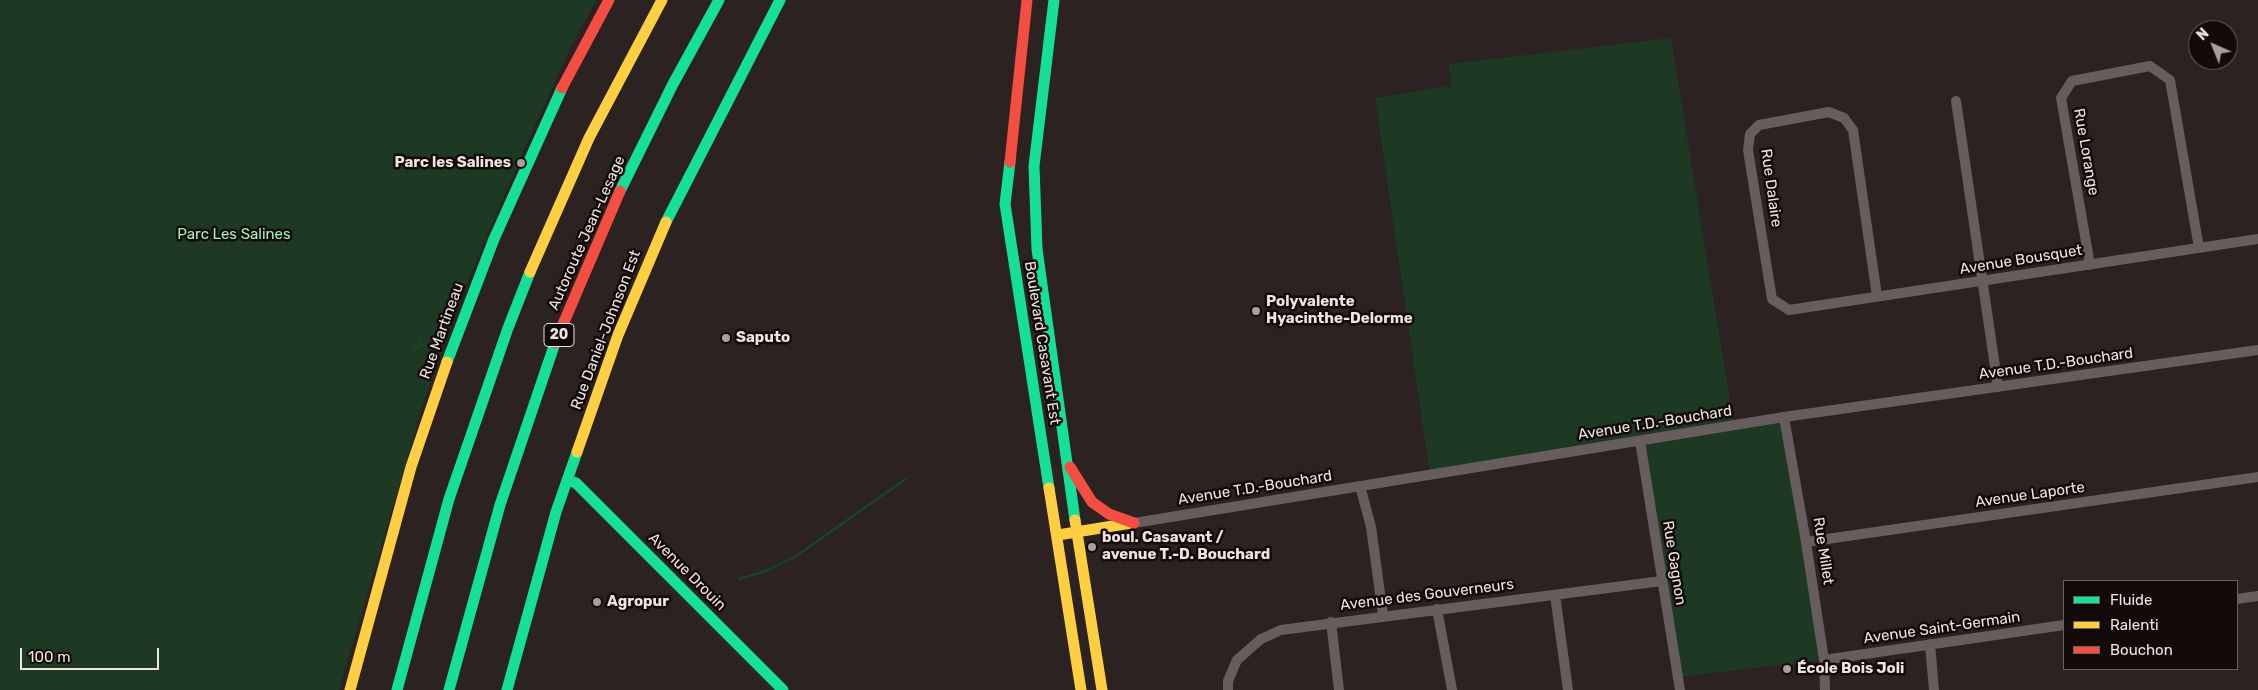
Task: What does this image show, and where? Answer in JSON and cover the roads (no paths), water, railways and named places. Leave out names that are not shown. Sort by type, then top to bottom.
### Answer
[{"type":"main road","name":"Rue Martineau","points":[[350,690],[415,454],[462,320],[494,239],[543,129],[567,77],[609,0]]},
{"type":"main road","points":[[397,690],[449,499],[508,328],[546,232],[585,147],[662,0]]},
{"type":"main road","name":"Autoroute Jean-Lesage","points":[[449,690],[500,505],[526,424],[555,344],[591,256],[630,169],[668,93],[719,0]]},
{"type":"main road","name":"Rue Daniel-Johnson Est","points":[[507,690],[566,480],[610,356],[659,237],[694,164],[780,0]]},
{"type":"main road","name":"Boulevard Casavant Est","points":[[1027,0],[1005,204],[1082,690]]},
{"type":"main road","name":"Boulevard Casavant Est","points":[[1054,0],[1034,176],[1037,249],[1084,584],[1102,690]]},
{"type":"main road","points":[[1067,461],[1092,502],[1109,514],[1134,523]]},
{"type":"main road","name":"Avenue Drouin","points":[[566,480],[576,483],[582,488],[783,690]]},
{"type":"main road","name":"Avenue T.D.-Bouchard","points":[[1058,535],[1134,523]]},
{"type":"street","name":"Rue Lorange","points":[[2090,265],[2062,98],[2072,82],[2150,66],[2170,80],[2199,248]]},
{"type":"street","points":[[1956,101],[1998,387]]},
{"type":"street","name":"Rue Dalaire","points":[[1789,310],[1772,299],[1748,150],[1750,134],[1759,125],[1829,112],[1844,118],[1853,130],[1877,296]]},
{"type":"street","name":"Avenue Bousquet","points":[[1789,310],[2258,239]]},
{"type":"street","name":"Avenue T.D.-Bouchard","points":[[1134,523],[1784,417],[2258,350]]},
{"type":"street","name":"Rue Millet","points":[[1784,417],[1824,660],[1824,690]]},
{"type":"street","name":"Rue Gagnon","points":[[1640,441],[1680,690]]},
{"type":"street","name":"Avenue Laporte","points":[[1806,542],[2258,477]]},
{"type":"street","points":[[1360,486],[1371,527],[1383,616]]},
{"type":"street","name":"Avenue des Gouverneurs","points":[[1228,690],[1228,680],[1238,660],[1261,639],[1281,630],[1330,622],[1662,581]]},
{"type":"street","points":[[1555,595],[1568,690]]},
{"type":"street","points":[[2238,599],[2258,596]]},
{"type":"street","points":[[1437,609],[1452,690]]},
{"type":"street","points":[[1330,622],[1340,690]]},
{"type":"street","name":"Avenue Saint-Germain","points":[[1824,660],[2063,625]]},
{"type":"street","points":[[1930,644],[1934,690]]},
{"type":"waterway","points":[[414,350],[422,344],[420,338]]},
{"type":"waterway","points":[[739,579],[766,571],[796,556],[907,478]]},
{"type":"place","name":"Parc les Salines","points":[[521,163]]},
{"type":"place","name":"Polyvalente Hyacinthe-Delorme","points":[[1256,311]]},
{"type":"place","name":"Saputo","points":[[726,338]]},
{"type":"place","name":"boul. Casavant / avenue T.-D. Bouchard","points":[[1092,547]]},
{"type":"place","name":"Agropur","points":[[597,602]]},
{"type":"place","name":"École Bois Joli","points":[[1787,669]]},
{"type":"park label","name":"Parc Les Salines","points":[[234,235]]}]
